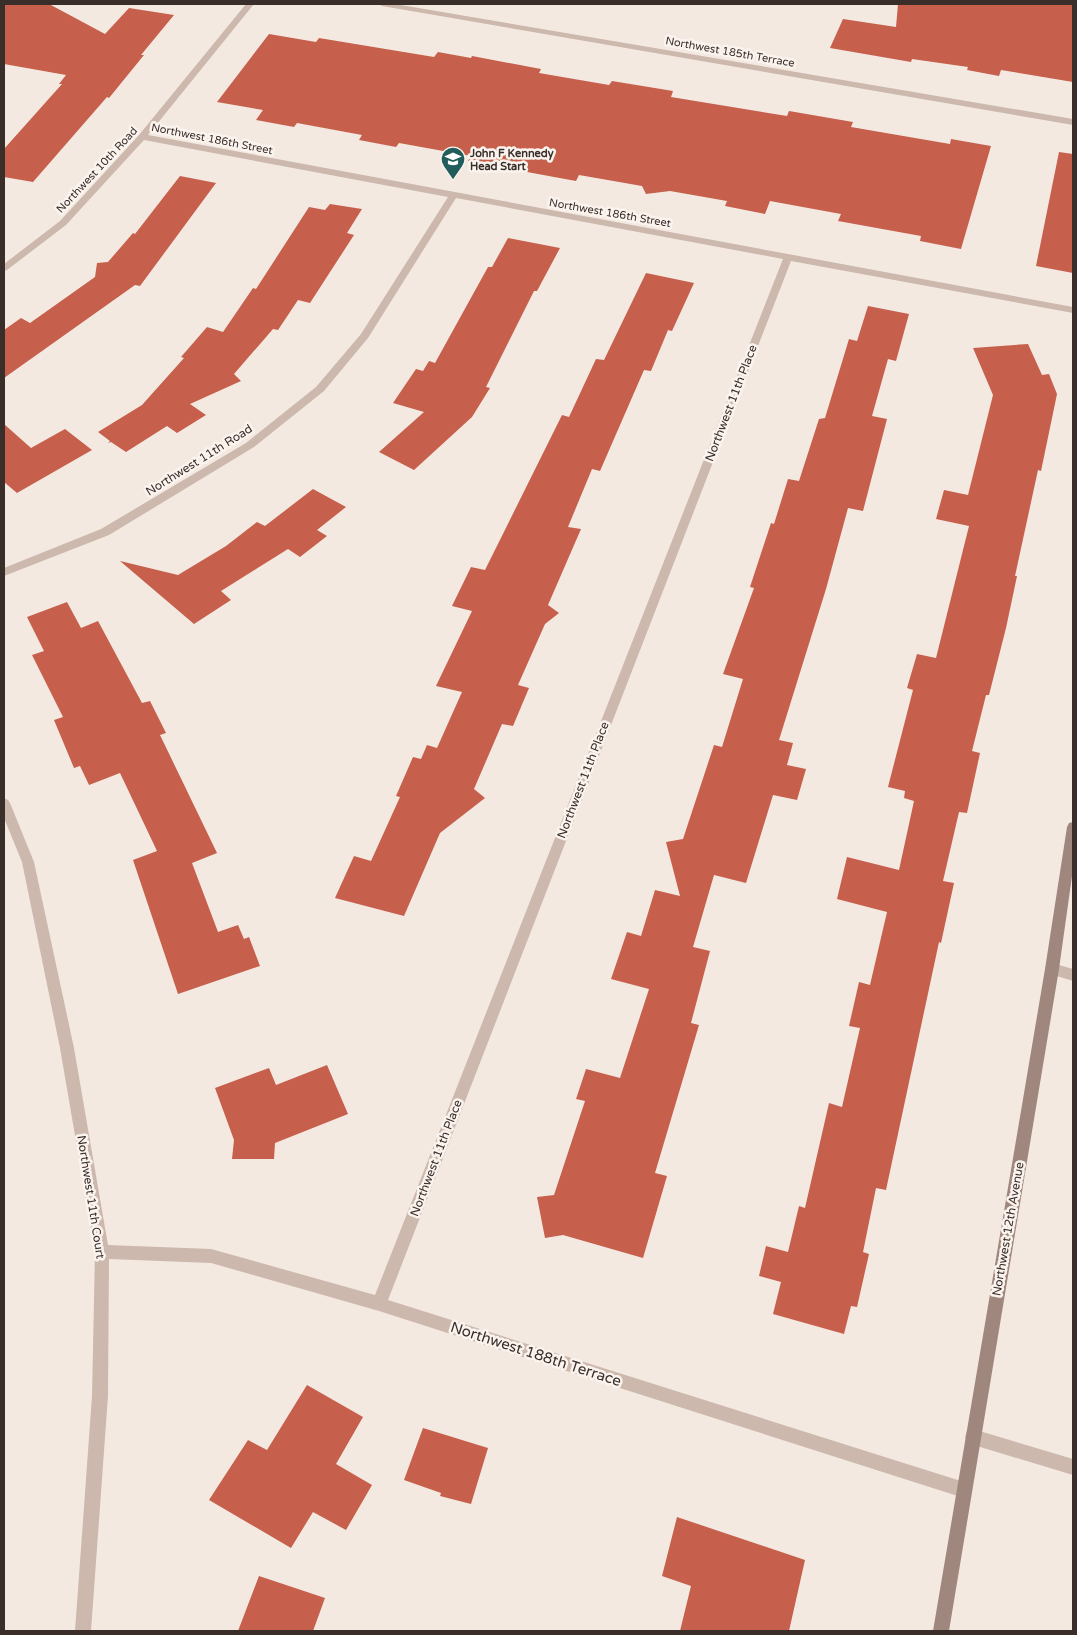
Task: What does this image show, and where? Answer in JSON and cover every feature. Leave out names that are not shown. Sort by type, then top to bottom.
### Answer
[{"type":"street","name":"Northwest 10th Road","points":[[4,268],[63,223],[142,137],[250,4]]},
{"type":"street","name":"Northwest 185th Terrace","points":[[382,4],[1073,122]]},
{"type":"street","name":"Northwest 186th Street","points":[[142,137],[1073,310]]},
{"type":"street","name":"Northwest 11th Road","points":[[4,572],[105,532],[250,445],[320,388],[365,336],[453,196]]},
{"type":"street","name":"Northwest 11th Place","points":[[379,1304],[788,257]]},
{"type":"street","name":"Northwest 11th Court","points":[[4,803],[28,862],[67,1048],[102,1252],[100,1396],[83,1631]]},
{"type":"street","name":"Northwest 12th Avenue","points":[[940,1631],[1052,969],[1073,827]]},
{"type":"street","points":[[1052,969],[1073,975]]},
{"type":"street","name":"Northwest 188th Terrace","points":[[102,1252],[211,1256],[379,1304],[964,1490]]},
{"type":"street","points":[[973,1437],[1073,1467]]},
{"type":"building","points":[[4,4],[49,4],[105,34],[129,8],[174,15],[109,98],[107,97],[33,182],[4,177],[4,149],[62,84],[59,84],[66,75],[4,64]]},
{"type":"building","points":[[898,4],[1073,4],[1073,82],[1001,70],[999,76],[967,70],[968,67],[912,59],[911,62],[830,48],[843,19],[896,27]]},
{"type":"building","points":[[269,34],[316,42],[319,38],[434,57],[438,52],[471,58],[472,56],[541,69],[539,73],[609,85],[612,81],[673,91],[671,97],[787,116],[789,111],[853,122],[851,127],[950,144],[951,139],[991,146],[961,249],[920,241],[921,236],[838,221],[841,214],[770,201],[765,214],[725,206],[727,201],[670,191],[646,194],[642,186],[579,175],[576,181],[468,161],[471,156],[399,143],[396,147],[359,140],[362,135],[297,123],[294,127],[256,120],[263,110],[217,102]]},
{"type":"building","points":[[1059,152],[1073,154],[1073,273],[1036,266]]},
{"type":"building","points":[[180,176],[216,183],[140,286],[135,285],[4,378],[4,330],[21,318],[30,323],[95,277],[97,263],[108,262],[133,233],[135,234]]},
{"type":"building","points":[[330,204],[362,209],[347,233],[354,235],[310,303],[298,300],[278,330],[273,329],[234,374],[241,381],[190,404],[206,415],[177,433],[167,426],[126,452],[111,442],[108,443],[110,441],[98,432],[142,405],[184,358],[181,357],[207,327],[223,332],[253,288],[256,289],[309,207],[325,210]]},
{"type":"building","points":[[508,238],[560,248],[537,291],[534,291],[486,387],[490,388],[472,417],[414,470],[379,452],[424,412],[393,403],[416,369],[423,371],[429,361],[435,363],[488,267],[492,267]]},
{"type":"building","points":[[646,273],[694,283],[672,331],[668,330],[651,371],[644,370],[600,471],[592,469],[568,527],[581,529],[548,605],[559,613],[545,624],[518,685],[529,688],[513,726],[502,724],[474,789],[485,798],[440,833],[404,916],[335,898],[354,856],[371,861],[400,797],[396,796],[413,757],[421,759],[427,745],[437,748],[462,692],[436,686],[472,611],[452,606],[471,567],[485,570],[562,415],[569,417],[596,359],[604,360]]},
{"type":"building","points":[[868,306],[909,314],[896,361],[888,359],[872,416],[887,419],[863,511],[848,508],[826,589],[779,740],[793,743],[787,765],[806,769],[797,800],[773,795],[746,883],[714,875],[693,947],[710,951],[691,1023],[699,1025],[655,1173],[667,1176],[643,1258],[563,1235],[545,1238],[537,1197],[554,1195],[585,1101],[576,1099],[586,1069],[620,1078],[649,989],[611,979],[627,932],[641,936],[655,890],[680,896],[666,842],[683,839],[714,745],[722,747],[743,679],[723,674],[754,588],[750,587],[771,523],[774,524],[788,479],[799,481],[819,419],[825,418],[849,339],[857,341]]},
{"type":"building","points":[[1028,344],[1042,375],[1049,374],[1057,394],[1041,471],[1038,470],[1015,576],[1017,576],[1006,628],[972,751],[980,753],[967,813],[959,812],[943,881],[954,883],[941,943],[939,942],[886,1190],[876,1188],[863,1252],[869,1254],[857,1307],[851,1306],[844,1334],[773,1314],[781,1282],[759,1276],[766,1246],[788,1252],[799,1206],[805,1208],[829,1103],[842,1107],[860,1028],[849,1026],[859,982],[870,985],[887,912],[837,899],[847,857],[899,870],[914,801],[904,798],[905,791],[888,787],[913,690],[907,688],[917,654],[936,658],[969,526],[936,519],[944,490],[968,495],[993,395],[973,348]]},
{"type":"building","points":[[4,424],[31,448],[65,429],[92,450],[17,493],[4,482]]},
{"type":"building","points":[[313,489],[346,507],[317,530],[327,536],[300,557],[288,549],[221,591],[231,600],[194,624],[120,561],[178,575],[226,546],[257,522],[265,526]]},
{"type":"building","points":[[67,602],[81,628],[98,621],[142,703],[150,701],[166,733],[160,735],[217,853],[192,863],[218,932],[238,925],[244,939],[249,937],[260,966],[178,994],[133,860],[157,851],[120,773],[89,785],[80,766],[74,768],[54,720],[63,717],[32,655],[44,651],[27,617]]},
{"type":"building","points":[[327,1065],[348,1114],[275,1143],[274,1159],[232,1159],[234,1140],[215,1088],[269,1068],[276,1085]]},
{"type":"building","points":[[307,1385],[363,1417],[336,1464],[372,1485],[346,1530],[313,1512],[291,1548],[209,1500],[248,1440],[267,1450]]},
{"type":"building","points":[[423,1428],[488,1448],[471,1504],[440,1496],[441,1493],[404,1480]]},
{"type":"building","points":[[677,1517],[805,1560],[789,1631],[680,1631],[691,1586],[662,1576]]},
{"type":"building","points":[[259,1576],[325,1598],[313,1631],[238,1631]]},
{"type":"place","name":"John F Kennedy Head Start","points":[[453,180]]}]
